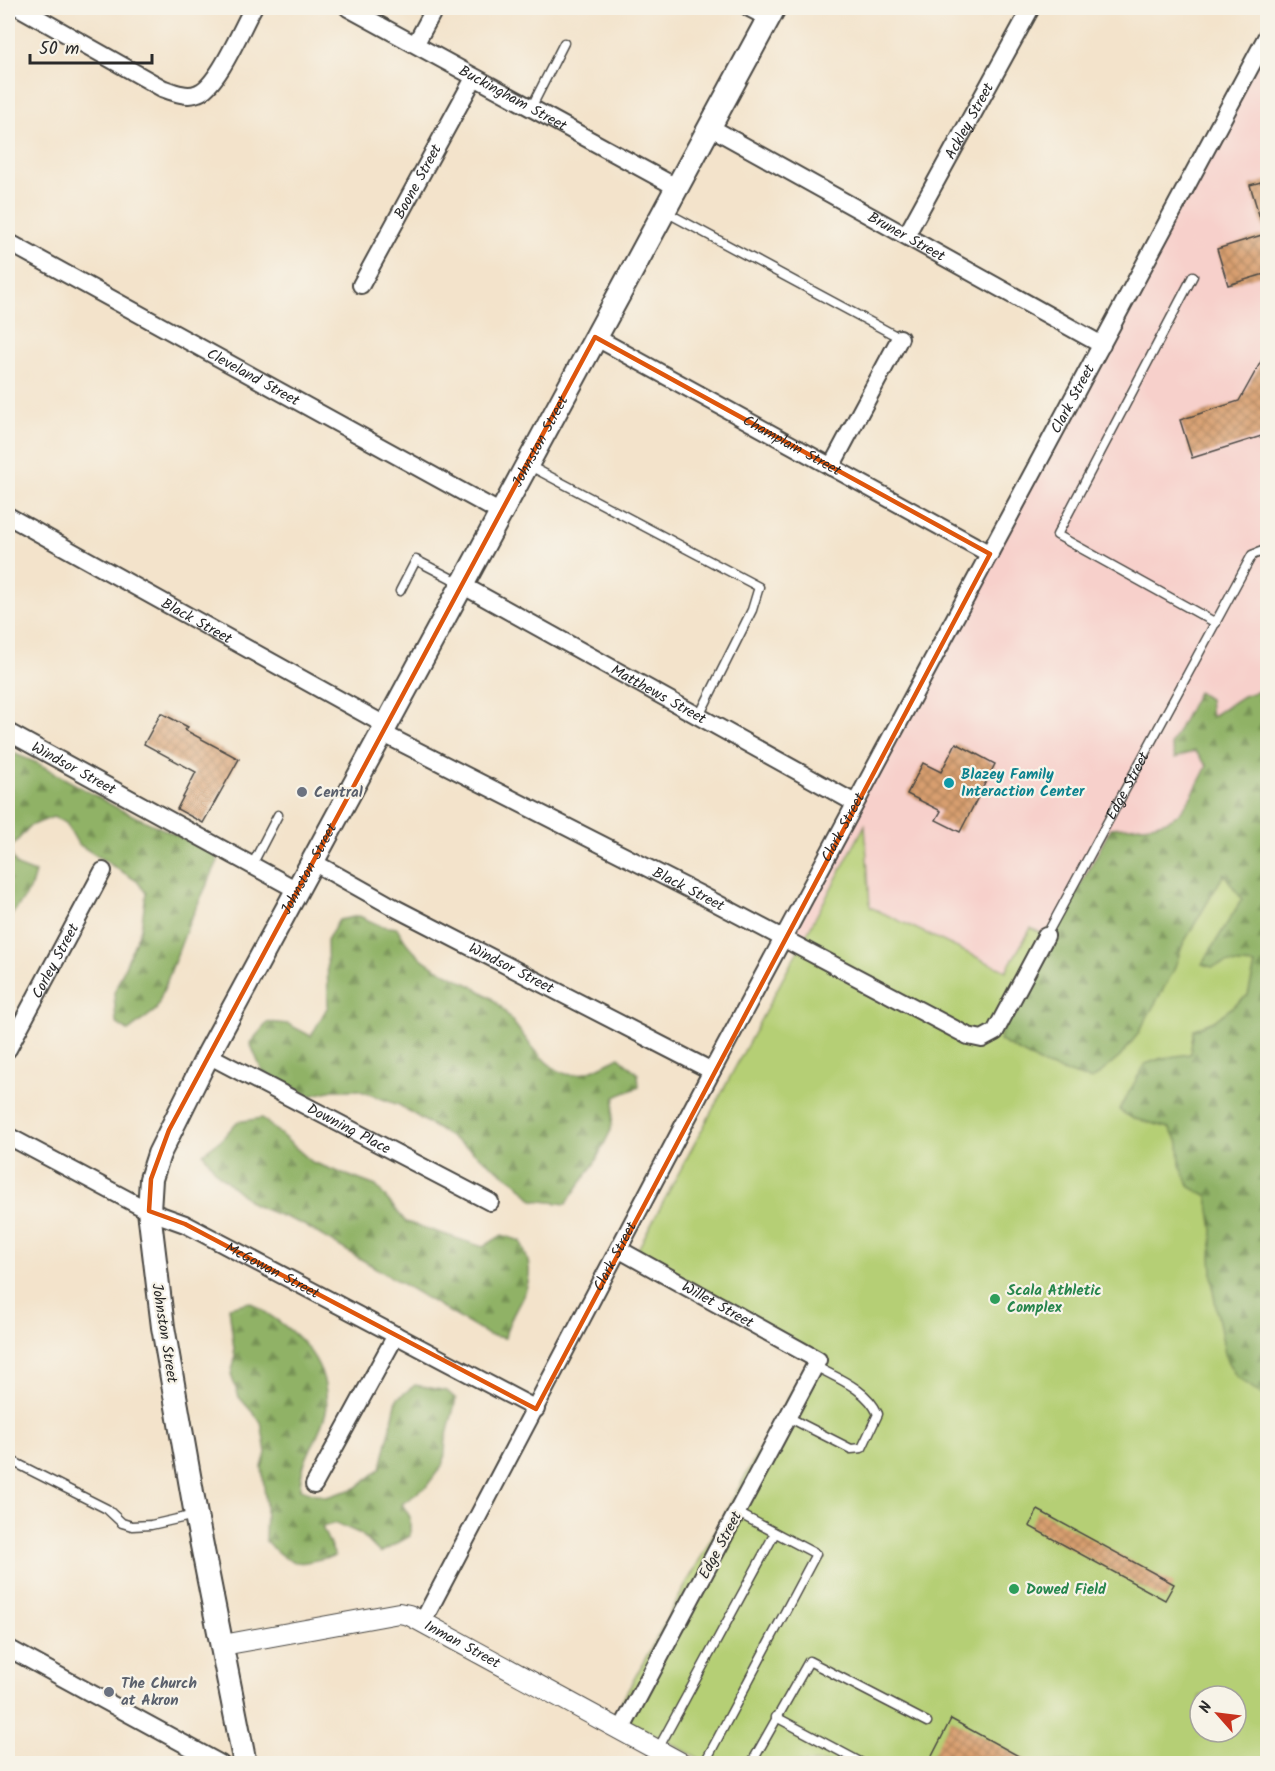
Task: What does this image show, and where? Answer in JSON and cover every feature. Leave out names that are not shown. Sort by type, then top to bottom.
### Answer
[{"type":"main road","name":"Johnston Street","points":[[245,1764],[196,1515],[163,1327],[149,1211],[151,1179],[159,1154],[208,1055],[710,127],[763,11]]},
{"type":"street","points":[[20,8],[162,88],[174,93],[193,95],[201,93],[215,77],[253,8]]},
{"type":"street","name":"Buckingham Street","points":[[348,8],[676,187]]},
{"type":"street","points":[[416,44],[435,8]]},
{"type":"street","name":"Ackley Street","points":[[907,234],[1031,8]]},
{"type":"street","name":"Clark Street","points":[[423,1621],[620,1250],[712,1071],[785,939],[855,803],[1268,34]]},
{"type":"street","name":"Boone Street","points":[[361,285],[474,78]]},
{"type":"street","name":"Bruner Street","points":[[710,127],[907,234],[1102,345]]},
{"type":"street","name":"Cleveland Street","points":[[8,242],[501,513]]},
{"type":"street","name":"Champlain Street","points":[[595,338],[990,554]]},
{"type":"street","points":[[831,467],[900,338]]},
{"type":"street","name":"Black Street","points":[[8,516],[383,729],[968,1036],[982,1039],[995,1032]]},
{"type":"street","name":"Matthews Street","points":[[462,585],[855,803]]},
{"type":"street","name":"Windsor Street","points":[[8,732],[297,890]]},
{"type":"street","name":"Windsor Street","points":[[313,862],[395,908],[712,1071]]},
{"type":"street","name":"Corley Street","points":[[8,1049],[103,871]]},
{"type":"street","name":"Edge Street","points":[[995,1032],[1046,936]]},
{"type":"street","name":"Downing Place","points":[[208,1055],[490,1202]]},
{"type":"street","name":"McGowan Street","points":[[8,1136],[149,1211],[185,1224],[536,1409]]},
{"type":"street","name":"Willet Street","points":[[620,1250],[816,1363]]},
{"type":"street","points":[[314,1485],[396,1335]]},
{"type":"street","name":"Edge Street","points":[[621,1730],[816,1363]]},
{"type":"street","name":"Inman Street","points":[[223,1645],[399,1613],[423,1621],[683,1764]]},
{"type":"street","points":[[8,1648],[221,1764]]},
{"type":"lane","points":[[531,108],[564,43]]},
{"type":"lane","points":[[663,211],[900,338]]},
{"type":"lane","points":[[1193,276],[1057,535],[1216,623]]},
{"type":"lane","points":[[527,465],[759,588],[752,610],[699,716]]},
{"type":"lane","name":"Edge Street","points":[[1046,936],[1252,555],[1268,549]]},
{"type":"lane","points":[[400,591],[416,560],[462,585]]},
{"type":"lane","points":[[252,865],[278,815]]},
{"type":"lane","points":[[788,1417],[851,1449],[862,1448],[866,1441],[878,1414],[873,1403],[858,1390],[816,1363]]},
{"type":"lane","points":[[8,1459],[107,1509],[122,1523],[132,1526],[152,1525],[196,1515]]},
{"type":"lane","points":[[704,1764],[816,1554],[738,1513]]},
{"type":"lane","points":[[658,1750],[775,1533]]},
{"type":"lane","points":[[751,1764],[809,1661],[927,1722]]},
{"type":"lane","points":[[776,1717],[864,1764]]},
{"type":"highlighted area","points":[[595,337],[990,554],[536,1409],[185,1224],[149,1211],[151,1179],[169,1130]]},
{"type":"shaded area","points":[[1267,34],[1267,862],[995,1032],[785,939]]},
{"type":"green space","points":[[1267,689],[1267,1398],[1236,1376],[1226,1359],[1213,1290],[1211,1256],[1213,1230],[1208,1197],[1190,1187],[1180,1165],[1179,1143],[1169,1128],[1132,1118],[1119,1110],[1145,1064],[1162,1058],[1190,1054],[1194,1029],[1214,1021],[1248,995],[1255,965],[1226,963],[1212,967],[1202,964],[1242,899],[1224,874],[1183,944],[1173,972],[1137,1035],[1120,1057],[1092,1080],[1046,1066],[1000,1041],[1002,1030],[1111,828],[1162,822],[1181,811],[1189,800],[1207,766],[1195,751],[1175,758],[1171,744],[1198,692],[1209,699],[1211,717],[1243,696]]},
{"type":"green space","points":[[8,751],[37,763],[119,809],[214,853],[218,861],[189,923],[156,1010],[128,1031],[116,1023],[114,993],[141,928],[146,893],[137,881],[78,844],[66,823],[53,817],[30,826],[9,850],[17,866],[35,873],[30,890],[8,920]]},
{"type":"green space","name":"Scala Athletic Complex","points":[[865,825],[870,907],[1006,971],[1031,928],[1136,982],[1215,834],[1267,862],[1267,1763],[708,1763],[615,1714],[814,1351],[648,1259],[638,1249]]},
{"type":"green space","points":[[359,916],[381,926],[397,928],[406,943],[419,956],[441,971],[489,996],[539,1054],[557,1070],[566,1074],[579,1074],[619,1057],[638,1074],[639,1087],[615,1097],[611,1130],[594,1164],[566,1204],[533,1200],[518,1184],[465,1146],[399,1105],[358,1090],[333,1090],[310,1096],[262,1071],[250,1043],[268,1022],[288,1024],[311,1036],[328,1006],[327,940],[339,920]]},
{"type":"green space","points":[[262,1118],[312,1162],[376,1186],[406,1222],[483,1247],[502,1235],[521,1241],[528,1261],[529,1277],[524,1295],[510,1320],[505,1338],[488,1335],[302,1224],[254,1205],[217,1173],[203,1153],[222,1139],[237,1122]]},
{"type":"green space","points":[[250,1302],[300,1339],[317,1363],[323,1377],[327,1410],[306,1459],[300,1489],[326,1497],[356,1488],[381,1468],[397,1399],[415,1385],[447,1391],[456,1399],[446,1439],[444,1463],[426,1487],[402,1504],[410,1517],[410,1536],[380,1553],[361,1534],[336,1523],[322,1527],[335,1556],[304,1562],[290,1561],[265,1540],[266,1506],[262,1467],[266,1453],[261,1422],[239,1397],[231,1375],[235,1358],[229,1307]]},
{"type":"building","points":[[1268,180],[1268,230],[1264,231],[1250,185]]},
{"type":"building","points":[[1268,233],[1268,273],[1228,285],[1217,249]]},
{"type":"building","points":[[1268,349],[1268,434],[1192,458],[1180,420],[1239,401]]},
{"type":"building","points":[[161,713],[188,727],[185,730],[239,759],[203,823],[177,809],[196,772],[144,744]]},
{"type":"building","name":"Blazey Family Interaction Center","points":[[956,743],[995,764],[960,832],[936,820],[941,811],[907,794],[923,763],[941,772]]},
{"type":"building","points":[[1038,1510],[1174,1584],[1165,1600],[1029,1526]]},
{"type":"building","points":[[951,1719],[1033,1764],[928,1764]]},
{"type":"place","name":"Blazey Family Interaction Center","points":[[949,783]]},
{"type":"place","name":"Central","points":[[302,792]]},
{"type":"place","name":"Scala Athletic Complex","points":[[995,1299]]},
{"type":"place","name":"Dowed Field","points":[[1014,1589]]},
{"type":"place","name":"The Church at Akron","points":[[109,1692]]}]
